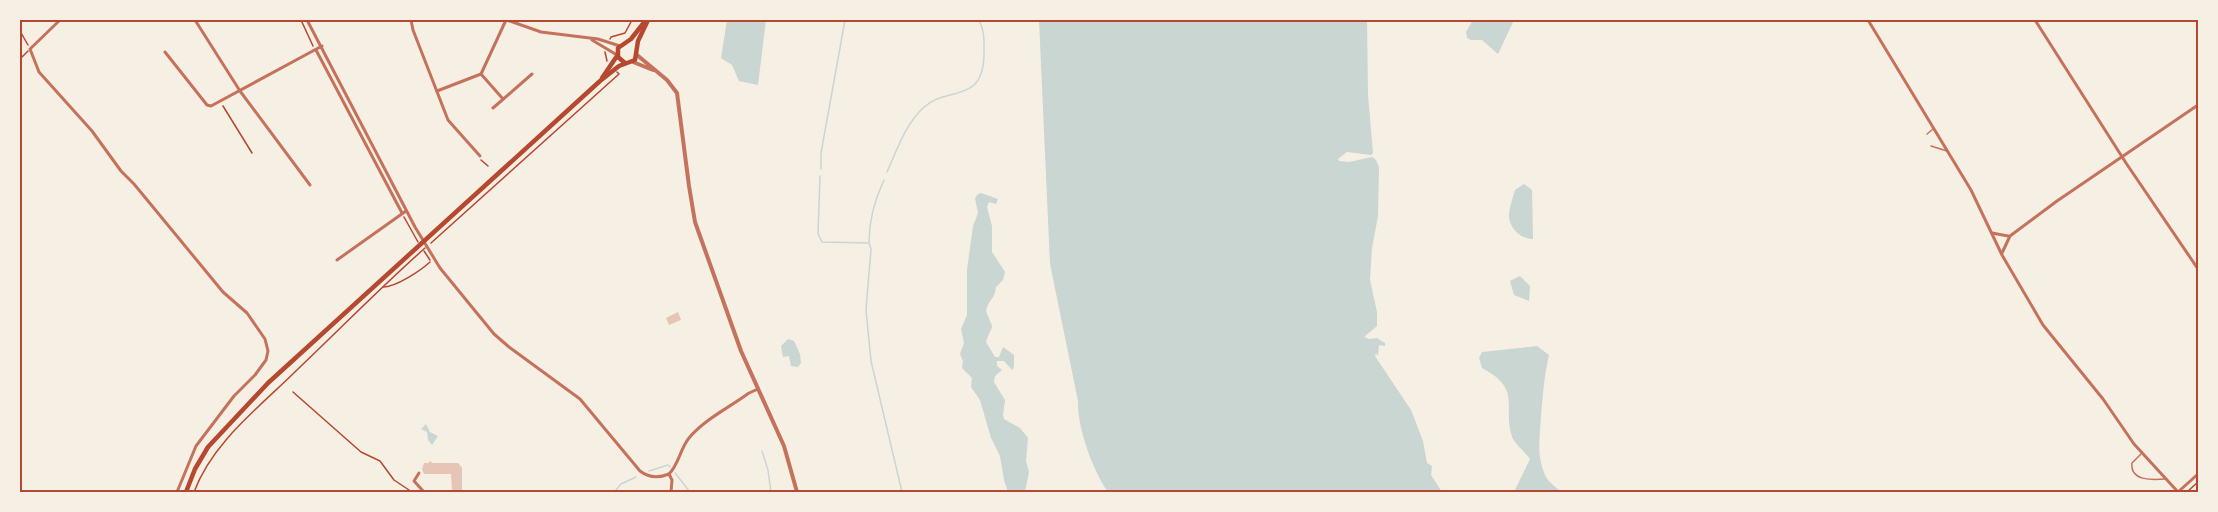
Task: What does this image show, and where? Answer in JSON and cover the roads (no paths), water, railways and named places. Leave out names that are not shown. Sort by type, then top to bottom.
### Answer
[{"type":"main road","points":[[600,81],[623,45],[647,20]]},
{"type":"main road","points":[[186,492],[201,459],[230,422],[293,359],[412,257],[600,81],[625,63],[633,62],[647,20]]},
{"type":"main road","points":[[623,45],[632,45],[637,52]]},
{"type":"main road","points":[[617,55],[625,63]]},
{"type":"street","points":[[60,20],[30,49],[39,72],[92,130],[122,171],[223,292],[247,313],[265,339],[268,351],[266,360],[255,375],[234,396],[196,446],[177,492]]},
{"type":"street","points":[[195,20],[240,91],[310,185]]},
{"type":"street","points":[[307,20],[406,211],[440,268],[494,334],[508,347],[580,399],[643,473],[654,477],[669,474],[676,465],[685,444],[697,430],[758,389]]},
{"type":"street","points":[[411,20],[448,120],[479,157]]},
{"type":"street","points":[[437,91],[481,74],[506,20],[541,32],[598,39],[623,45]]},
{"type":"street","points":[[1868,20],[1971,190],[2002,255],[2046,328],[2165,480],[2178,492],[2199,474]]},
{"type":"street","points":[[2035,20],[2122,157],[2199,269]]},
{"type":"street","points":[[590,39],[617,55]]},
{"type":"street","points":[[165,52],[207,105],[212,106],[322,46]]},
{"type":"street","points":[[315,50],[402,213]]},
{"type":"street","points":[[637,52],[670,83],[677,93],[693,215],[725,308],[784,446],[797,492]]},
{"type":"street","points":[[633,62],[657,72]]},
{"type":"street","points":[[481,74],[503,99]]},
{"type":"street","points":[[493,108],[532,74]]},
{"type":"street","points":[[2002,255],[2005,243],[2010,236],[2057,201],[2199,105]]},
{"type":"street","points":[[337,260],[406,211]]},
{"type":"street","points":[[1992,232],[2001,236],[2010,236]]},
{"type":"street","points":[[419,473],[414,481],[424,492]]},
{"type":"street","points":[[669,474],[672,480],[671,492]]},
{"type":"lane","points":[[1926,134],[1934,129]]},
{"type":"lane","points":[[1930,146],[1949,153]]},
{"type":"lane","points":[[2142,453],[2132,464],[2131,470],[2140,478],[2165,480]]},
{"type":"waterway","points":[[821,169],[821,153],[845,20]]},
{"type":"waterway","points":[[887,172],[906,130],[923,108],[932,101],[962,92],[977,82],[982,71],[984,56],[983,33],[979,20]]},
{"type":"waterway","points":[[820,176],[818,234],[822,242],[869,243],[871,249],[866,310],[871,361],[902,492]]},
{"type":"waterway","points":[[869,242],[873,210],[884,180]]},
{"type":"waterway","points":[[762,451],[771,492]]},
{"type":"waterway","points":[[649,471],[668,465],[670,467]]},
{"type":"waterway","points":[[675,473],[690,492]]},
{"type":"waterway","points":[[616,492],[621,484],[636,477]]}]
